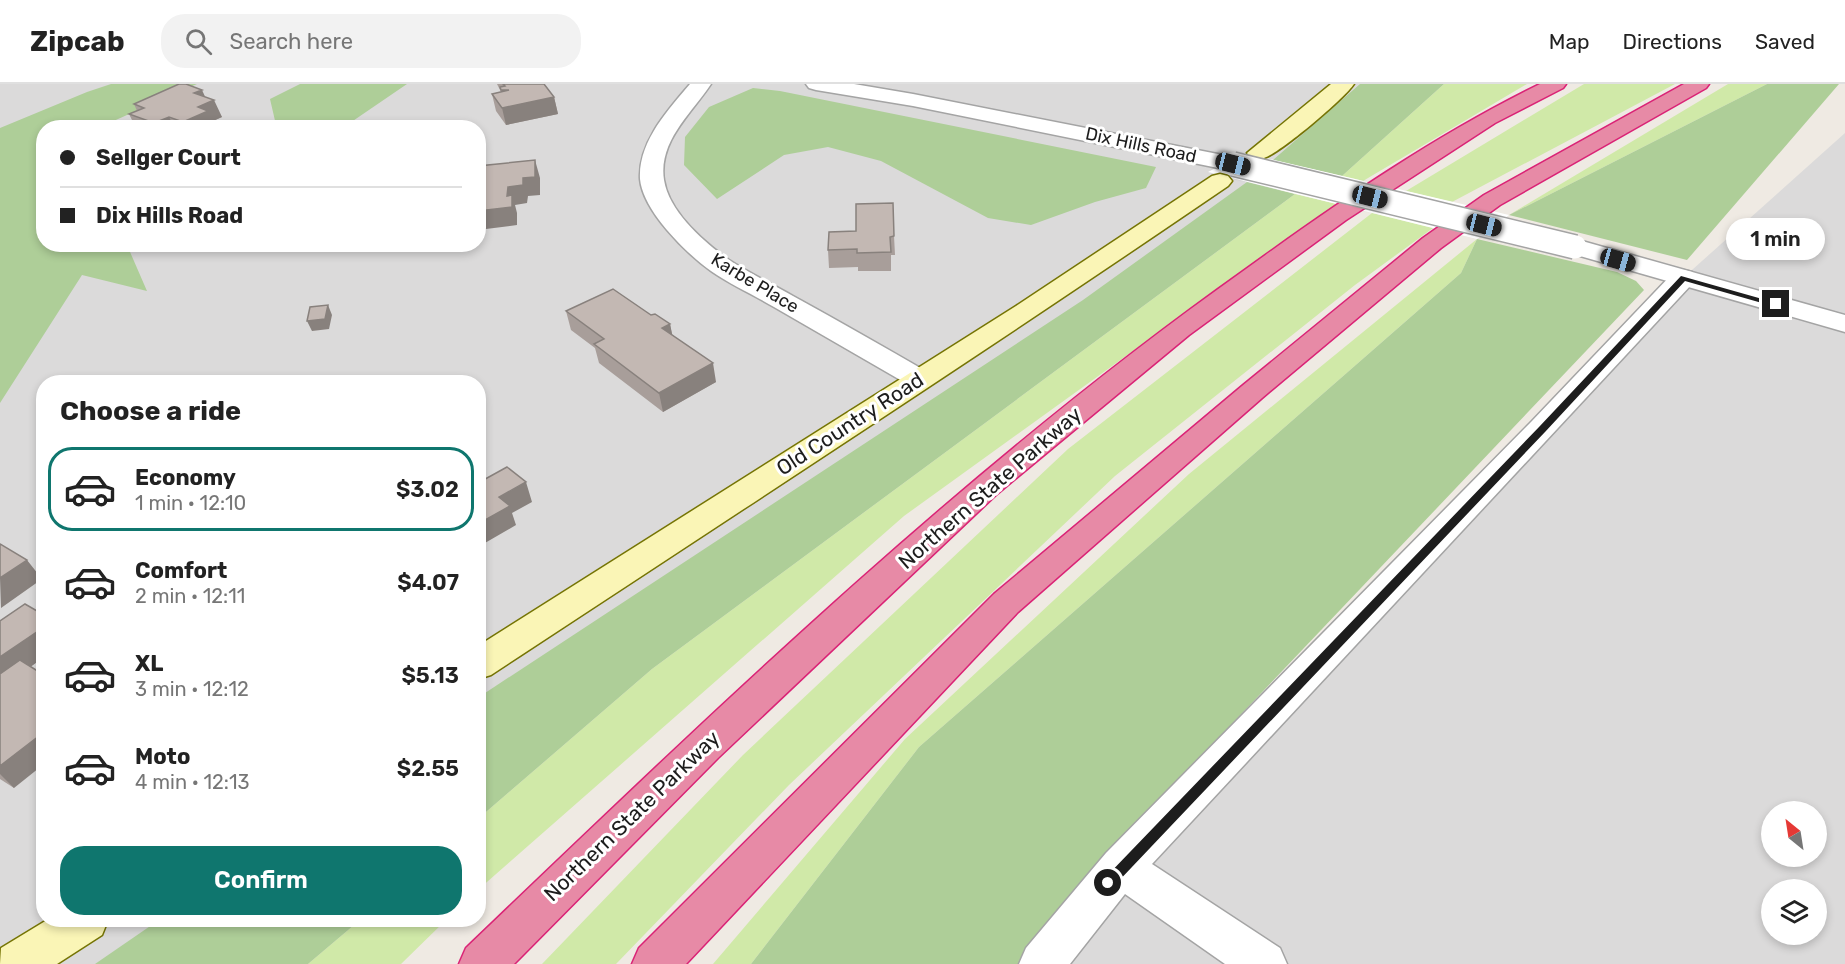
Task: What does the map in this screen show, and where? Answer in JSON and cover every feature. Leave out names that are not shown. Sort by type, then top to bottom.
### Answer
[{"type":"highway","name":"Northern State Parkway","points":[[482,964],[704,746],[986,486],[1179,329],[1337,215],[1487,118],[1556,84]]},
{"type":"highway","points":[[655,964],[1006,603],[1252,392],[1432,243],[1492,200],[1699,84]]},
{"type":"main road","points":[[1258,153],[1281,137],[1344,84]]},
{"type":"main road","name":"Old Country Road","points":[[486,660],[1026,312],[1220,181]]},
{"type":"main road","points":[[17,964],[75,927]]},
{"type":"street","name":"Karbe Place","points":[[701,84],[664,129],[652,157],[651,186],[666,213],[693,243],[720,265],[919,379]]},
{"type":"street","name":"Dix Hills Road","points":[[816,84],[1123,141],[1233,164],[1575,247],[1845,324]]},
{"type":"street","points":[[1042,964],[1121,867],[1542,429],[1683,278]]},
{"type":"street","points":[[1121,867],[1264,964]]},
{"type":"shaded area","points":[[0,84],[1425,84],[486,769],[486,375],[36,375],[36,927],[269,927],[218,964],[0,964]]},
{"type":"shaded area","points":[[1845,133],[1845,964],[1042,964],[1683,278]]},
{"type":"green space","points":[[111,84],[197,84],[116,120],[36,120],[36,252],[130,252],[147,291],[82,275],[0,403],[0,128]]},
{"type":"green space","points":[[300,84],[407,84],[354,120],[275,120],[270,99]]},
{"type":"green space","points":[[1360,84],[1444,84],[1342,176],[1273,160]]},
{"type":"green space","points":[[1444,84],[1527,84],[1363,181],[1342,176]]},
{"type":"green space","points":[[1584,84],[1675,84],[1452,202],[1406,191]]},
{"type":"green space","points":[[1728,84],[1767,84],[1509,215]]},
{"type":"green space","points":[[1767,84],[1839,84],[1687,260],[1509,215]]},
{"type":"green space","points":[[753,88],[780,91],[1156,167],[1146,188],[1095,202],[1031,225],[988,218],[881,161],[828,147],[784,155],[717,199],[684,165],[685,137],[709,107]]},
{"type":"green space","points":[[1247,182],[1295,194],[652,669],[486,812],[486,692],[1083,300]]},
{"type":"green space","points":[[1295,194],[1337,204],[904,516],[486,883],[486,812],[652,669]]},
{"type":"green space","points":[[1372,213],[1433,228],[1355,285],[1115,476],[789,785],[616,964],[542,964],[743,755],[1068,449]]},
{"type":"green space","points":[[1477,239],[1461,273],[919,747],[751,964],[713,964],[905,739],[1189,474]]},
{"type":"green space","points":[[1477,239],[1617,272],[1636,281],[1644,290],[1210,747],[1020,964],[751,964],[919,747],[1461,273]]},
{"type":"green space","points":[[149,927],[352,927],[308,964],[95,964]]},
{"type":"green space","points":[[352,927],[439,927],[401,964],[308,964]]},
{"type":"pier","points":[[1244,153],[1509,215],[1477,239],[1208,172]]},
{"type":"building","points":[[179,84],[202,90],[194,93],[214,100],[198,107],[208,111],[188,120],[169,117],[162,120],[146,120],[129,114],[144,108],[134,104]]},
{"type":"building","points":[[503,84],[544,84],[554,97],[502,108],[492,94],[509,90],[501,90],[500,87],[505,86]]},
{"type":"building","points":[[535,160],[535,177],[523,178],[523,185],[508,187],[507,196],[512,195],[512,207],[486,210],[486,165]]},
{"type":"building","points":[[893,203],[894,236],[890,237],[891,252],[857,253],[857,249],[828,250],[829,232],[856,231],[856,204]]},
{"type":"building","points":[[613,289],[651,315],[655,314],[670,324],[662,328],[713,363],[659,393],[594,344],[604,339],[566,311]]},
{"type":"building","points":[[328,305],[325,319],[307,321],[310,307]]},
{"type":"building","points":[[507,467],[526,482],[499,497],[510,506],[486,520],[486,479]]},
{"type":"building","points":[[0,544],[27,560],[0,578]]},
{"type":"building","points":[[25,604],[36,610],[36,632],[0,657],[0,621]]},
{"type":"building","points":[[20,660],[36,670],[36,738],[0,766],[0,674]]},
{"type":"route","points":[[1108,883],[1542,429],[1683,278],[1776,304]]}]
